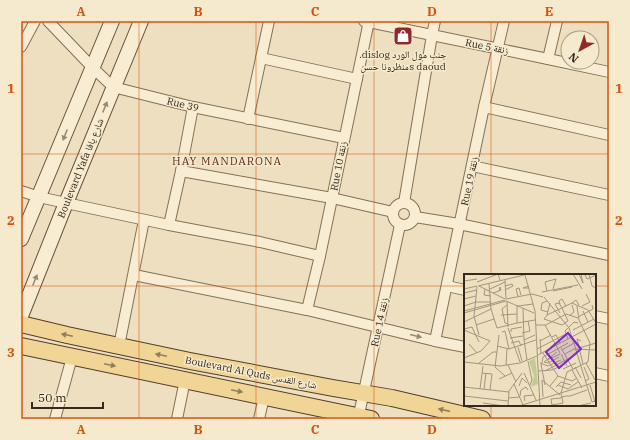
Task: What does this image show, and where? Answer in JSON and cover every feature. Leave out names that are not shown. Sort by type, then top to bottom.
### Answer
[{"type":"main road","name":"Boulevard Al Quds شارع القدس","points":[[21,324],[190,361],[392,398],[482,419]]},
{"type":"main road","name":"Boulevard Al Quds شارع القدس","points":[[21,346],[363,418]]},
{"type":"street","points":[[21,47],[35,21]]},
{"type":"street","name":"Rue 39","points":[[48,21],[113,87],[193,107],[344,138]]},
{"type":"street","points":[[21,239],[112,21]]},
{"type":"street","name":"Boulevard Yafa شارع يافا","points":[[21,316],[141,21]]},
{"type":"street","points":[[248,119],[269,21]]},
{"type":"street","name":"Rue 5 زنقة","points":[[367,21],[609,72]]},
{"type":"street","name":"Rue 10 زنقة","points":[[307,310],[320,256],[357,79],[367,21]]},
{"type":"street","points":[[404,203],[435,21]]},
{"type":"street","name":"Rue 19 زنقة","points":[[435,341],[484,108],[504,21]]},
{"type":"street","points":[[548,59],[557,21]]},
{"type":"street","points":[[261,58],[357,79]]},
{"type":"street","points":[[169,225],[193,107]]},
{"type":"street","points":[[484,108],[609,135]]},
{"type":"street","points":[[472,166],[609,195]]},
{"type":"street","points":[[181,171],[332,198],[393,212]]},
{"type":"street","points":[[21,191],[39,197],[144,220],[260,242],[320,256]]},
{"type":"street","points":[[404,203],[413,207],[415,217],[409,224],[400,225],[394,221],[392,215],[398,204],[404,203]]},
{"type":"street","points":[[415,217],[459,224],[609,255]]},
{"type":"street","points":[[119,346],[144,220]]},
{"type":"street","name":"Rue 14 زنقة","points":[[363,418],[364,394],[400,225]]},
{"type":"street","points":[[134,275],[307,310],[464,347]]},
{"type":"street","points":[[447,286],[464,290]]},
{"type":"street","points":[[596,316],[609,319]]},
{"type":"street","points":[[55,419],[72,357]]},
{"type":"street","points":[[596,373],[609,376]]},
{"type":"street","points":[[176,419],[185,380]]},
{"type":"street","points":[[259,419],[264,397]]},
{"type":"place","name":".dislog جنب مول الورد منظرونا حسنs daoud","points":[[403,36]]},
{"type":"district","name":"HAY MANDARONA","points":[[227,161]]}]
